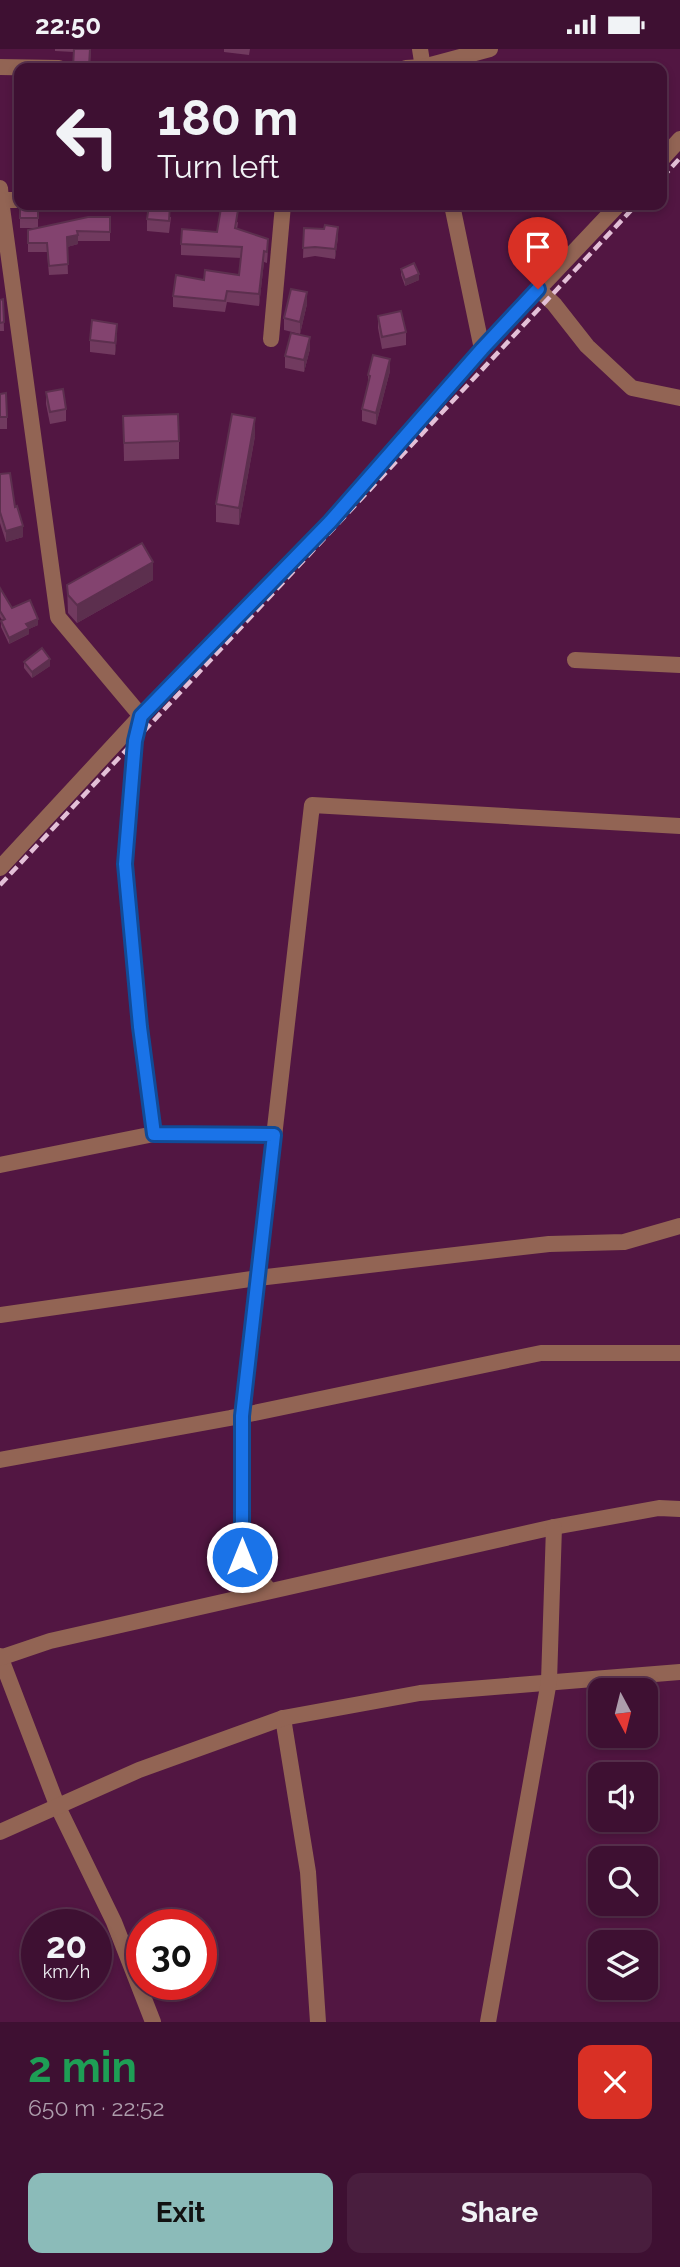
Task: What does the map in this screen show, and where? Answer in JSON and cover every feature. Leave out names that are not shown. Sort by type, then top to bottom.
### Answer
[{"type":"street","points":[[441,63],[490,49]]},
{"type":"street","points":[[667,153],[680,139]]},
{"type":"street","points":[[0,188],[58,617],[141,716]]},
{"type":"street","points":[[271,339],[283,210]]},
{"type":"street","points":[[453,210],[482,349]]},
{"type":"street","points":[[0,868],[141,716],[330,522],[482,349],[613,210]]},
{"type":"street","points":[[538,289],[554,304],[587,346],[632,388],[680,398]]},
{"type":"street","points":[[575,660],[680,665]]},
{"type":"street","points":[[141,716],[135,741],[125,864],[140,1027],[154,1134]]},
{"type":"street","points":[[269,1590],[242,1557],[242,1416],[312,805],[680,826]]},
{"type":"street","points":[[0,1165],[154,1134],[274,1135]]},
{"type":"street","points":[[0,1315],[258,1278],[549,1244],[624,1242],[680,1226]]},
{"type":"street","points":[[0,1459],[242,1416],[541,1353],[680,1353]]},
{"type":"street","points":[[153,2022],[114,1922],[57,1805],[0,1658],[50,1641],[554,1527],[659,1509],[680,1509]]},
{"type":"street","points":[[488,2022],[549,1681],[554,1527]]},
{"type":"street","points":[[0,1832],[139,1770],[282,1718],[419,1693],[680,1672]]},
{"type":"street","points":[[282,1718],[308,1872],[318,2022]]},
{"type":"building","points":[[74,49],[90,49],[89,63],[73,63]]},
{"type":"building","points":[[20,210],[38,210],[38,218],[20,218]]},
{"type":"building","points":[[148,210],[170,210],[169,221],[147,219]]},
{"type":"building","points":[[221,210],[238,210],[235,228],[268,239],[259,294],[227,291],[225,301],[173,296],[176,275],[204,280],[205,270],[239,275],[242,247],[181,244],[182,229],[217,232]]},
{"type":"building","points":[[88,217],[110,217],[110,232],[77,231],[78,235],[67,237],[68,264],[49,266],[47,243],[28,243],[28,230]]},
{"type":"building","points":[[325,225],[338,227],[335,249],[303,248],[304,228],[324,229]]},
{"type":"building","points":[[414,263],[419,274],[405,280],[401,269]]},
{"type":"building","points":[[291,289],[307,292],[300,322],[284,318]]},
{"type":"building","points":[[3,299],[4,322],[0,323],[0,300]]},
{"type":"building","points":[[401,311],[406,332],[382,337],[378,316]]},
{"type":"building","points":[[92,320],[117,324],[115,343],[90,340]]},
{"type":"building","points":[[291,333],[310,337],[304,360],[285,356]]},
{"type":"building","points":[[373,355],[390,359],[376,413],[362,409]]},
{"type":"building","points":[[63,389],[66,409],[50,412],[46,392]]},
{"type":"building","points":[[6,393],[7,417],[0,417],[0,394]]},
{"type":"building","points":[[178,414],[179,441],[124,443],[123,416]]},
{"type":"building","points":[[232,414],[255,418],[239,508],[216,504]]},
{"type":"building","points":[[10,473],[15,507],[17,506],[23,526],[6,531],[0,512],[0,474]]},
{"type":"building","points":[[142,543],[153,562],[77,605],[68,595],[67,585]]},
{"type":"building","points":[[0,588],[12,608],[30,600],[38,619],[26,624],[29,628],[9,638],[1,621],[5,619],[0,611]]},
{"type":"building","points":[[42,648],[50,659],[32,672],[24,662]]},
{"type":"railway","points":[[667,172],[680,158]]},
{"type":"railway","points":[[0,885],[631,210]]},
{"type":"route","points":[[242,1557],[242,1416],[274,1135],[154,1134],[140,1027],[125,864],[135,741],[141,716],[330,522],[538,289]]}]
